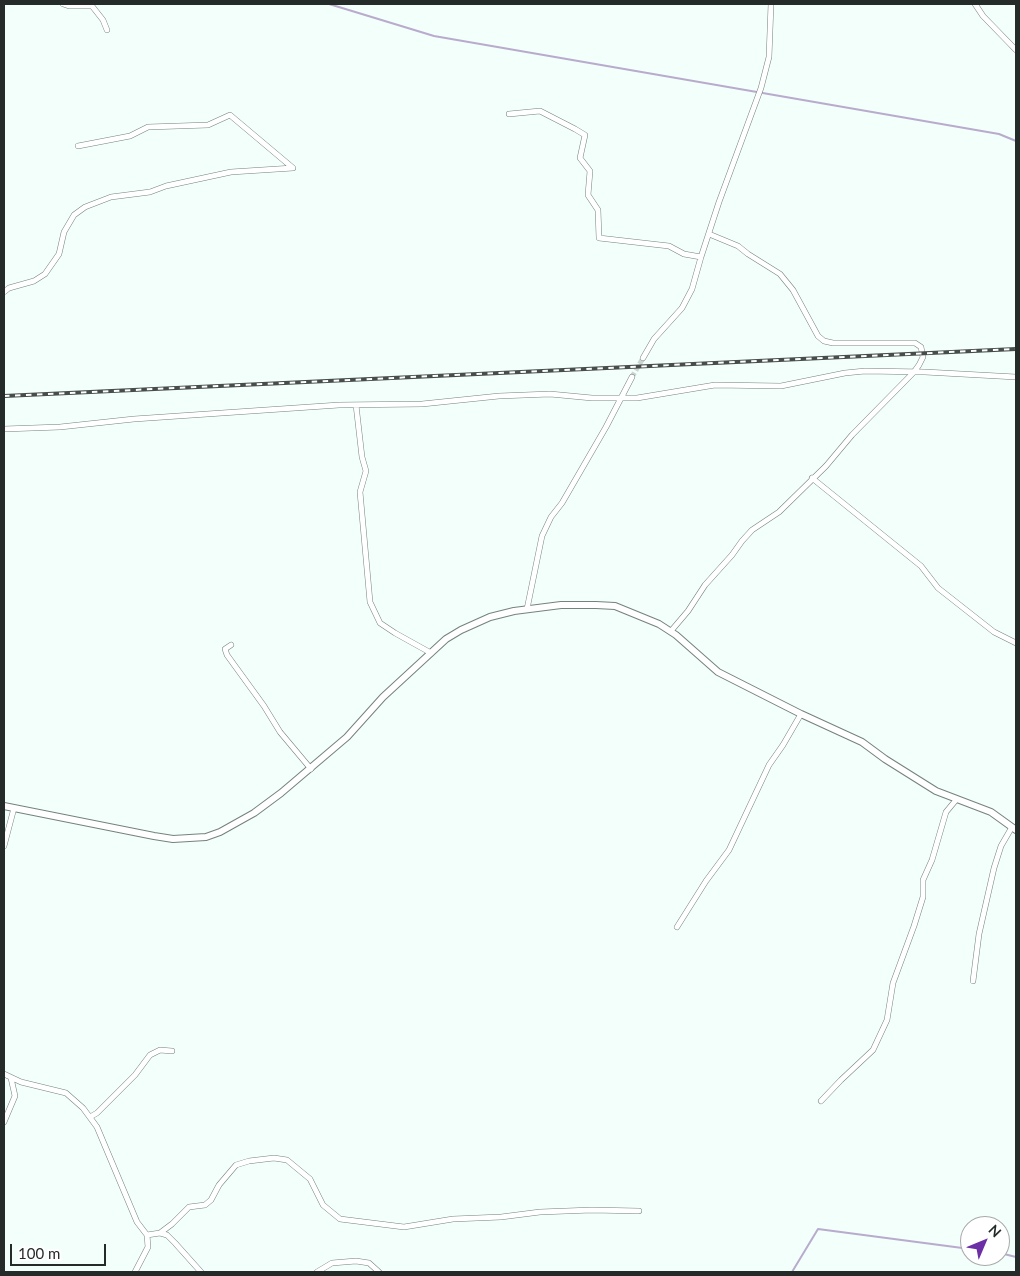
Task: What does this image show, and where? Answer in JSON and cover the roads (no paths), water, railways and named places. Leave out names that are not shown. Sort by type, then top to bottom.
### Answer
[{"type":"street","points":[[63,4],[69,6],[92,6],[103,20],[107,30]]},
{"type":"street","points":[[643,358],[654,339],[682,308],[692,289],[718,202],[743,140],[765,74],[769,57],[770,4]]},
{"type":"street","points":[[975,4],[983,16],[1016,50]]},
{"type":"street","points":[[509,114],[540,111],[585,135],[580,158],[590,171],[588,195],[598,210],[599,238],[669,246],[684,254],[700,257]]},
{"type":"street","points":[[4,292],[9,288],[34,281],[45,274],[59,254],[64,232],[74,215],[85,207],[111,197],[150,192],[166,186],[231,172],[293,168],[230,115],[208,125],[148,127],[130,136],[78,146]]},
{"type":"street","points":[[671,631],[688,611],[705,585],[752,530],[779,512],[834,458],[852,435],[914,372],[922,360],[923,354],[920,345],[911,343],[833,343],[824,341],[818,336],[793,290],[780,274],[738,246],[709,234]]},
{"type":"street","points":[[4,429],[60,427],[144,418],[356,405],[422,404],[499,396],[550,394],[592,398],[638,398],[715,385],[781,386],[845,373],[914,372],[1016,377]]},
{"type":"street","points":[[527,610],[542,536],[551,517],[562,503],[606,428],[632,377]]},
{"type":"street","points":[[356,405],[362,457],[366,471],[360,492],[370,602],[380,623],[395,634],[431,653]]},
{"type":"street","points":[[812,478],[921,566],[938,588],[994,632],[1016,643]]},
{"type":"street","points":[[4,806],[154,836],[193,839],[206,837],[220,832],[254,812],[311,769],[347,737],[383,697],[446,639],[490,617],[561,605],[615,606],[639,615],[671,631],[718,672],[862,742],[936,791],[991,812],[1014,829],[1001,846],[994,868],[979,934],[973,981]]},
{"type":"street","points":[[231,645],[225,649],[228,655],[280,732],[311,769]]},
{"type":"street","points":[[677,927],[706,881],[729,850],[770,765],[801,714]]},
{"type":"street","points":[[821,1101],[873,1050],[887,1020],[893,983],[923,898],[923,880],[932,860],[946,812],[956,800]]},
{"type":"street","points":[[4,846],[14,808]]},
{"type":"street","points":[[90,1118],[136,1075],[150,1055],[160,1050],[172,1051]]},
{"type":"street","points":[[4,1074],[21,1082],[66,1093],[83,1108],[97,1127],[137,1222],[147,1235],[148,1247],[135,1272]]},
{"type":"street","points":[[4,1122],[14,1096],[12,1078]]},
{"type":"street","points":[[147,1235],[160,1232],[172,1224],[189,1207],[205,1205],[211,1200],[236,1165],[249,1161],[274,1158],[287,1160],[310,1179],[324,1205],[340,1219],[404,1227],[453,1219],[500,1217],[540,1212],[638,1211]]},
{"type":"street","points":[[160,1232],[176,1243],[201,1272]]},
{"type":"street","points":[[317,1272],[332,1263],[356,1261],[369,1263],[379,1272]]},
{"type":"waterway","points":[[329,4],[434,36],[999,134],[1016,141]]},
{"type":"waterway","points":[[792,1272],[818,1229],[960,1248]]},
{"type":"waterway","points":[[1010,1256],[1016,1257]]},
{"type":"tunnel","points":[[632,377],[643,358]]},
{"type":"railway","points":[[4,396],[1016,349]]}]
